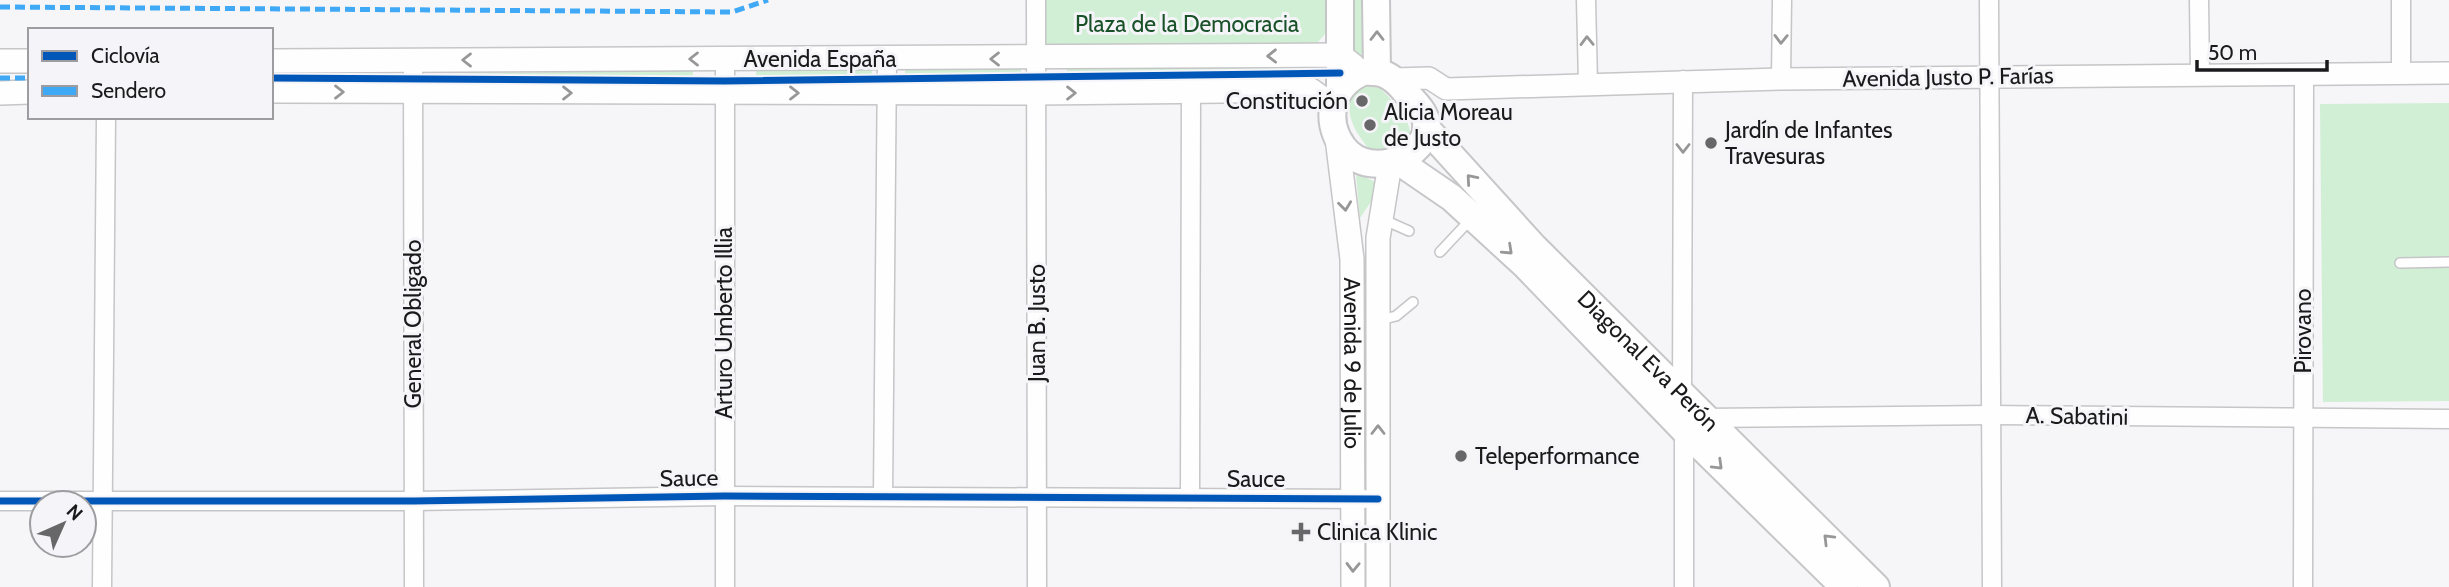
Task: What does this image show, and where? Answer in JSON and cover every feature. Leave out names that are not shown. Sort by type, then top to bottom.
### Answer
[{"type":"main road","points":[[1340,0],[1337,138],[1346,151],[1359,160],[1374,164],[1394,162],[1417,146],[1425,122],[1378,74],[1340,55]]},
{"type":"main road","points":[[1376,0],[1378,74]]},
{"type":"main road","name":"Avenida España","points":[[273,61],[887,60],[1340,55]]},
{"type":"main road","points":[[0,61],[28,61]]},
{"type":"main road","points":[[1336,96],[1378,74]]},
{"type":"main road","name":"Avenida España","points":[[273,92],[1191,93],[1311,90],[1336,96]]},
{"type":"main road","points":[[0,93],[28,92]]},
{"type":"main road","name":"Diagonal Eva Perón","points":[[1425,122],[1534,247],[1682,394],[1695,424],[1843,587]]},
{"type":"main road","name":"Avenida 9 de Julio","points":[[1337,138],[1352,259],[1353,587]]},
{"type":"main road","name":"Diagonal Eva Perón","points":[[1394,162],[1452,198],[1695,424],[1876,587]]},
{"type":"main road","name":"Avenida 9 de Julio","points":[[1378,587],[1380,218],[1394,162]]},
{"type":"street","name":"Juan B. Justo","points":[[1035,0],[1037,587]]},
{"type":"street","points":[[1586,0],[1588,82]]},
{"type":"street","points":[[1781,79],[1782,0]]},
{"type":"street","points":[[1989,0],[1992,587]]},
{"type":"street","points":[[2199,0],[2200,75]]},
{"type":"street","points":[[2401,0],[2401,74]]},
{"type":"street","name":"Arturo Umberto Illia","points":[[725,59],[725,587]]},
{"type":"street","name":"General Obligado","points":[[413,60],[415,587]]},
{"type":"street","points":[[883,496],[887,60]]},
{"type":"street","name":"Avenida Justo P. Farías","points":[[1378,74],[1429,78],[1446,89],[1683,80],[2449,73]]},
{"type":"street","name":"Pirovano","points":[[2303,587],[2304,74]]},
{"type":"street","points":[[1682,394],[1683,80]]},
{"type":"street","points":[[1425,122],[1446,89]]},
{"type":"street","points":[[1190,498],[1191,93]]},
{"type":"street","points":[[102,587],[107,301],[106,119]]},
{"type":"street","name":"A. Sabatini","points":[[1695,424],[1990,415],[2449,419]]},
{"type":"street","points":[[1684,587],[1695,424]]},
{"type":"street","name":"Sauce","points":[[0,501],[414,501],[724,496],[1378,499]]},
{"type":"lane","points":[[1440,252],[1472,217]]},
{"type":"lane","points":[[1380,218],[1409,231]]},
{"type":"lane","points":[[2400,263],[2449,262]]},
{"type":"lane","points":[[1378,321],[1396,316],[1413,302]]},
{"type":"green space","name":"Plaza de la Democracia","points":[[1043,0],[1331,0],[1331,27],[1312,49],[1044,47]]},
{"type":"green space","points":[[1354,0],[1365,0],[1364,55],[1353,54]]},
{"type":"green space","points":[[1067,64],[1322,66],[1322,79],[1067,77]]},
{"type":"green space","points":[[1021,65],[1021,79],[905,80],[905,66]]},
{"type":"green space","points":[[273,68],[394,68],[394,82],[273,82]]},
{"type":"green space","points":[[756,68],[872,68],[872,81],[756,82]]},
{"type":"green space","points":[[693,70],[693,84],[448,88],[448,74]]},
{"type":"green space","points":[[1364,86],[1380,88],[1406,119],[1411,143],[1401,150],[1372,152],[1357,133],[1351,119],[1350,96]]},
{"type":"green space","points":[[2449,103],[2449,401],[2323,402],[2320,104]]},
{"type":"green space","points":[[1358,174],[1382,185],[1360,218],[1356,176]]},
{"type":"marked path","points":[[0,7],[732,12],[768,0]]},
{"type":"marked path","points":[[0,78],[28,78]]},
{"type":"cycle path","points":[[273,78],[724,81],[1340,73]]},
{"type":"cycle path","points":[[0,501],[414,501],[724,496],[1378,499]]},
{"type":"place","name":"Constitución","points":[[1362,101]]},
{"type":"place","name":"Alicia Moreau de Justo","points":[[1370,125]]},
{"type":"place","name":"Jardín de Infantes Travesuras","points":[[1711,143]]},
{"type":"place","name":"Teleperformance","points":[[1461,456]]},
{"type":"place","name":"Clinica Klinic","points":[[1301,532]]}]
